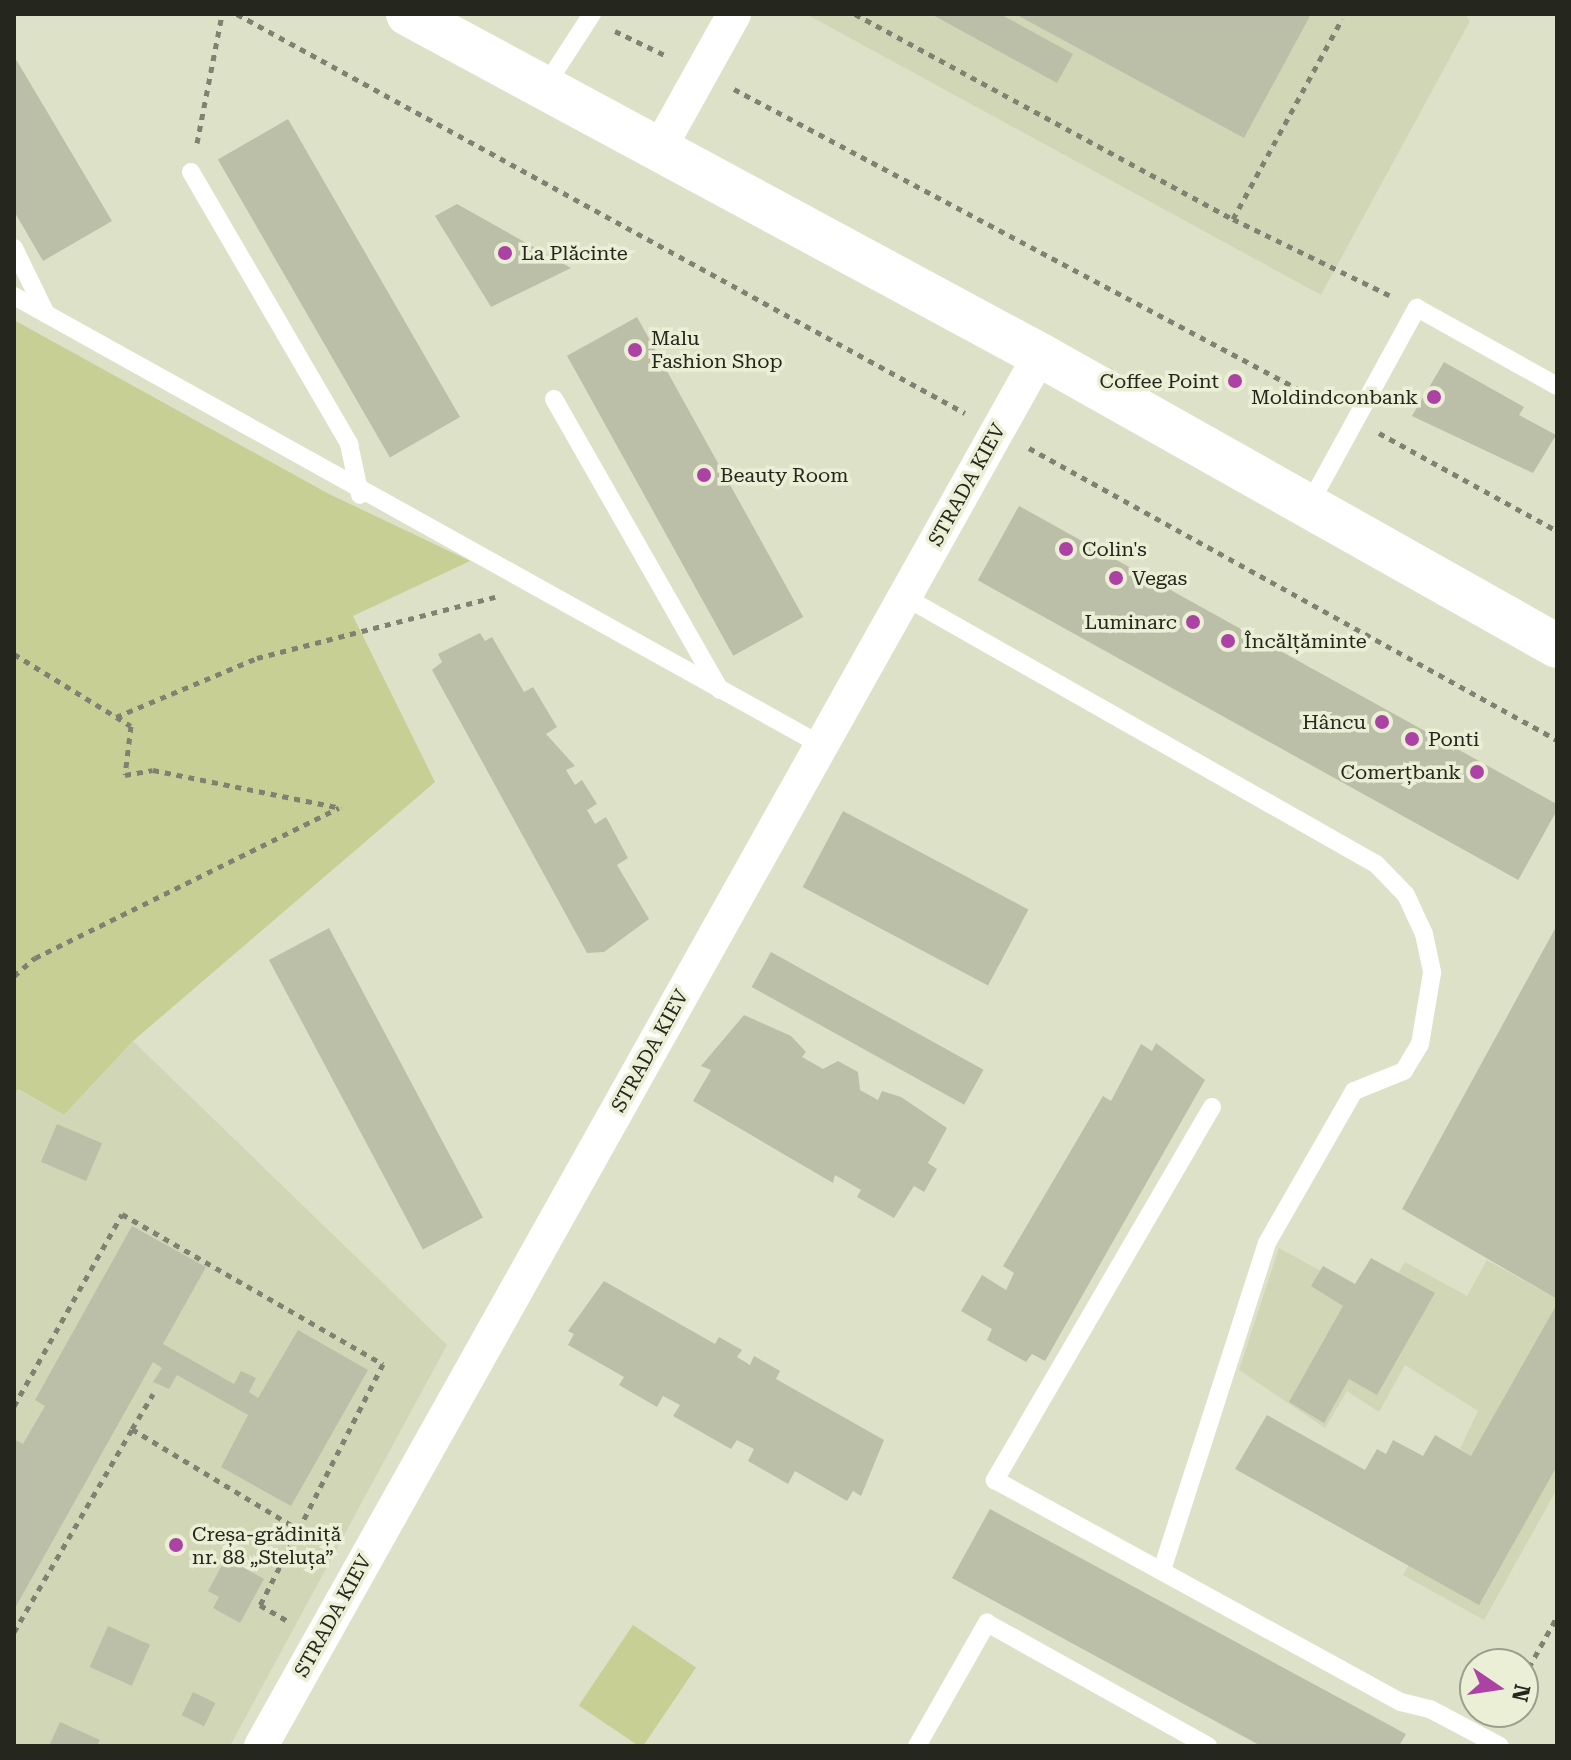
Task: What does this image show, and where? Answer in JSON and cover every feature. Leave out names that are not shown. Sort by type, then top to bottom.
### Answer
[{"type":"main road","points":[[408,14],[1040,355],[1557,646]]},
{"type":"street","points":[[659,149],[734,14]]},
{"type":"street","name":"STRADA KIEV","points":[[261,1746],[1040,355]]},
{"type":"lane","points":[[544,88],[592,17]]},
{"type":"lane","points":[[191,172],[349,444],[360,495]]},
{"type":"lane","points":[[14,248],[46,314]]},
{"type":"lane","points":[[14,296],[360,495],[821,745]]},
{"type":"lane","points":[[1308,505],[1417,308],[1557,386]]},
{"type":"lane","points":[[554,399],[720,690]]},
{"type":"lane","points":[[905,597],[1376,864],[1406,895],[1424,934],[1432,973],[1420,1044],[1404,1071],[1354,1091],[1267,1243],[1162,1570]]},
{"type":"lane","points":[[1212,1107],[995,1480],[1401,1702],[1430,1709],[1500,1746]]},
{"type":"lane","points":[[917,1746],[987,1623],[1208,1746]]},
{"type":"path","points":[[191,172],[222,14]]},
{"type":"path","points":[[237,14],[1557,740]]},
{"type":"path","points":[[855,14],[1233,219],[1417,308]]},
{"type":"path","points":[[592,17],[702,72],[1557,531]]},
{"type":"path","points":[[1233,219],[1342,19]]},
{"type":"path","points":[[116,717],[201,675],[498,597],[522,583]]},
{"type":"path","points":[[14,654],[116,717],[135,733],[125,775],[153,770],[341,808],[35,958],[14,976]]},
{"type":"path","points":[[14,1406],[122,1214],[383,1364],[296,1528],[260,1605],[320,1640]]},
{"type":"path","points":[[14,1632],[153,1394]]},
{"type":"path","points":[[132,1429],[296,1528]]},
{"type":"path","points":[[1539,1649],[1557,1617]]},
{"type":"shaded area","points":[[806,14],[1465,14],[1470,21],[1321,295]]},
{"type":"shaded area","name":"Creșa-grădiniță nr. 88 „Steluța”","points":[[133,1041],[447,1345],[230,1746],[14,1746],[14,1094],[17,1089],[64,1115]]},
{"type":"shaded area","points":[[1279,1248],[1356,1290],[1396,1277],[1405,1262],[1467,1296],[1487,1260],[1557,1299],[1557,1489],[1484,1620],[1403,1575],[1471,1456],[1460,1449],[1478,1411],[1405,1365],[1379,1412],[1347,1391],[1325,1428],[1239,1370]]},
{"type":"green space","points":[[14,320],[329,494],[470,561],[353,616],[435,782],[133,1041],[64,1115],[18,1089],[14,1094]]},
{"type":"green space","points":[[633,1625],[696,1667],[643,1746],[579,1705]]},
{"type":"building","points":[[931,14],[1000,14],[1073,54],[1057,83]]},
{"type":"building","points":[[1015,14],[1311,14],[1244,138]]},
{"type":"building","points":[[14,56],[112,221],[43,261],[14,211]]},
{"type":"building","points":[[288,119],[460,417],[390,457],[218,160]]},
{"type":"building","points":[[457,204],[571,268],[491,307],[435,216]]},
{"type":"building","points":[[637,317],[803,617],[733,656],[567,356]]},
{"type":"building","points":[[1444,362],[1524,407],[1519,415],[1556,435],[1533,473],[1412,416]]},
{"type":"building","points":[[1019,506],[1557,804],[1557,810],[1518,880],[978,580]]},
{"type":"building","points":[[480,633],[485,641],[492,637],[524,692],[533,687],[557,727],[546,734],[575,766],[566,770],[575,785],[582,780],[597,804],[587,810],[595,824],[606,817],[628,858],[617,865],[649,919],[604,952],[587,953],[432,670],[442,662],[438,654]]},
{"type":"building","points":[[843,811],[1028,910],[988,986],[803,887]]},
{"type":"building","points":[[1557,925],[1557,1299],[1402,1209]]},
{"type":"building","points":[[329,928],[483,1218],[423,1250],[269,960]]},
{"type":"building","points":[[771,952],[984,1070],[964,1105],[752,987]]},
{"type":"building","points":[[744,1015],[791,1036],[806,1052],[802,1057],[823,1069],[838,1061],[858,1072],[860,1090],[878,1100],[882,1091],[901,1097],[947,1128],[928,1163],[937,1169],[924,1192],[914,1186],[894,1218],[857,1197],[861,1190],[835,1175],[833,1183],[693,1101],[711,1070],[701,1066]]},
{"type":"building","points":[[1156,1043],[1205,1080],[1045,1361],[1032,1354],[1026,1362],[987,1340],[992,1329],[961,1311],[982,1275],[1006,1290],[1014,1273],[1003,1266],[1103,1096],[1111,1101],[1141,1044],[1152,1051]]},
{"type":"building","points":[[57,1124],[102,1143],[86,1181],[41,1162]]},
{"type":"building","points":[[132,1226],[206,1267],[163,1344],[234,1384],[241,1371],[256,1378],[249,1392],[258,1398],[298,1330],[368,1370],[291,1506],[221,1467],[248,1415],[177,1375],[169,1389],[153,1382],[162,1368],[153,1362],[14,1610],[14,1439],[23,1444],[45,1406],[35,1400]]},
{"type":"building","points":[[1371,1258],[1435,1293],[1377,1395],[1349,1379],[1324,1423],[1289,1402],[1343,1306],[1311,1286],[1323,1266],[1355,1284]]},
{"type":"building","points":[[604,1281],[715,1344],[719,1337],[742,1350],[737,1357],[750,1365],[754,1356],[780,1371],[776,1379],[884,1440],[861,1496],[853,1491],[847,1501],[795,1471],[788,1484],[748,1461],[754,1449],[737,1440],[731,1449],[673,1416],[680,1405],[663,1396],[657,1407],[619,1385],[624,1377],[568,1345],[574,1334],[568,1331]]},
{"type":"building","points":[[1557,1304],[1557,1466],[1479,1605],[1235,1469],[1267,1415],[1365,1470],[1377,1449],[1386,1454],[1393,1440],[1423,1456],[1435,1435],[1471,1456]]},
{"type":"building","points":[[990,1509],[1406,1734],[1399,1746],[1261,1746],[952,1578]]},
{"type":"building","points":[[226,1558],[264,1579],[240,1623],[213,1608],[219,1597],[208,1591]]},
{"type":"building","points":[[108,1626],[150,1645],[132,1686],[90,1667]]},
{"type":"building","points":[[193,1692],[215,1703],[204,1726],[182,1715]]},
{"type":"building","points":[[60,1722],[100,1740],[97,1746],[49,1746]]},
{"type":"place","name":"La Plăcinte","points":[[505,253]]},
{"type":"place","name":"Malu Fashion Shop","points":[[635,350]]},
{"type":"place","name":"Coffee Point","points":[[1235,381]]},
{"type":"place","name":"Moldindconbank","points":[[1434,397]]},
{"type":"place","name":"Beauty Room","points":[[704,475]]},
{"type":"place","name":"Colin's","points":[[1066,549]]},
{"type":"place","name":"Vegas","points":[[1116,578]]},
{"type":"place","name":"Luminarc","points":[[1193,622]]},
{"type":"place","name":"Încălțăminte","points":[[1228,641]]},
{"type":"place","name":"Hâncu","points":[[1382,722]]},
{"type":"place","name":"Ponti","points":[[1412,739]]},
{"type":"place","name":"Comerțbank","points":[[1477,772]]},
{"type":"place","name":"Creșa-grădiniță nr. 88 „Steluța”","points":[[176,1545]]}]
